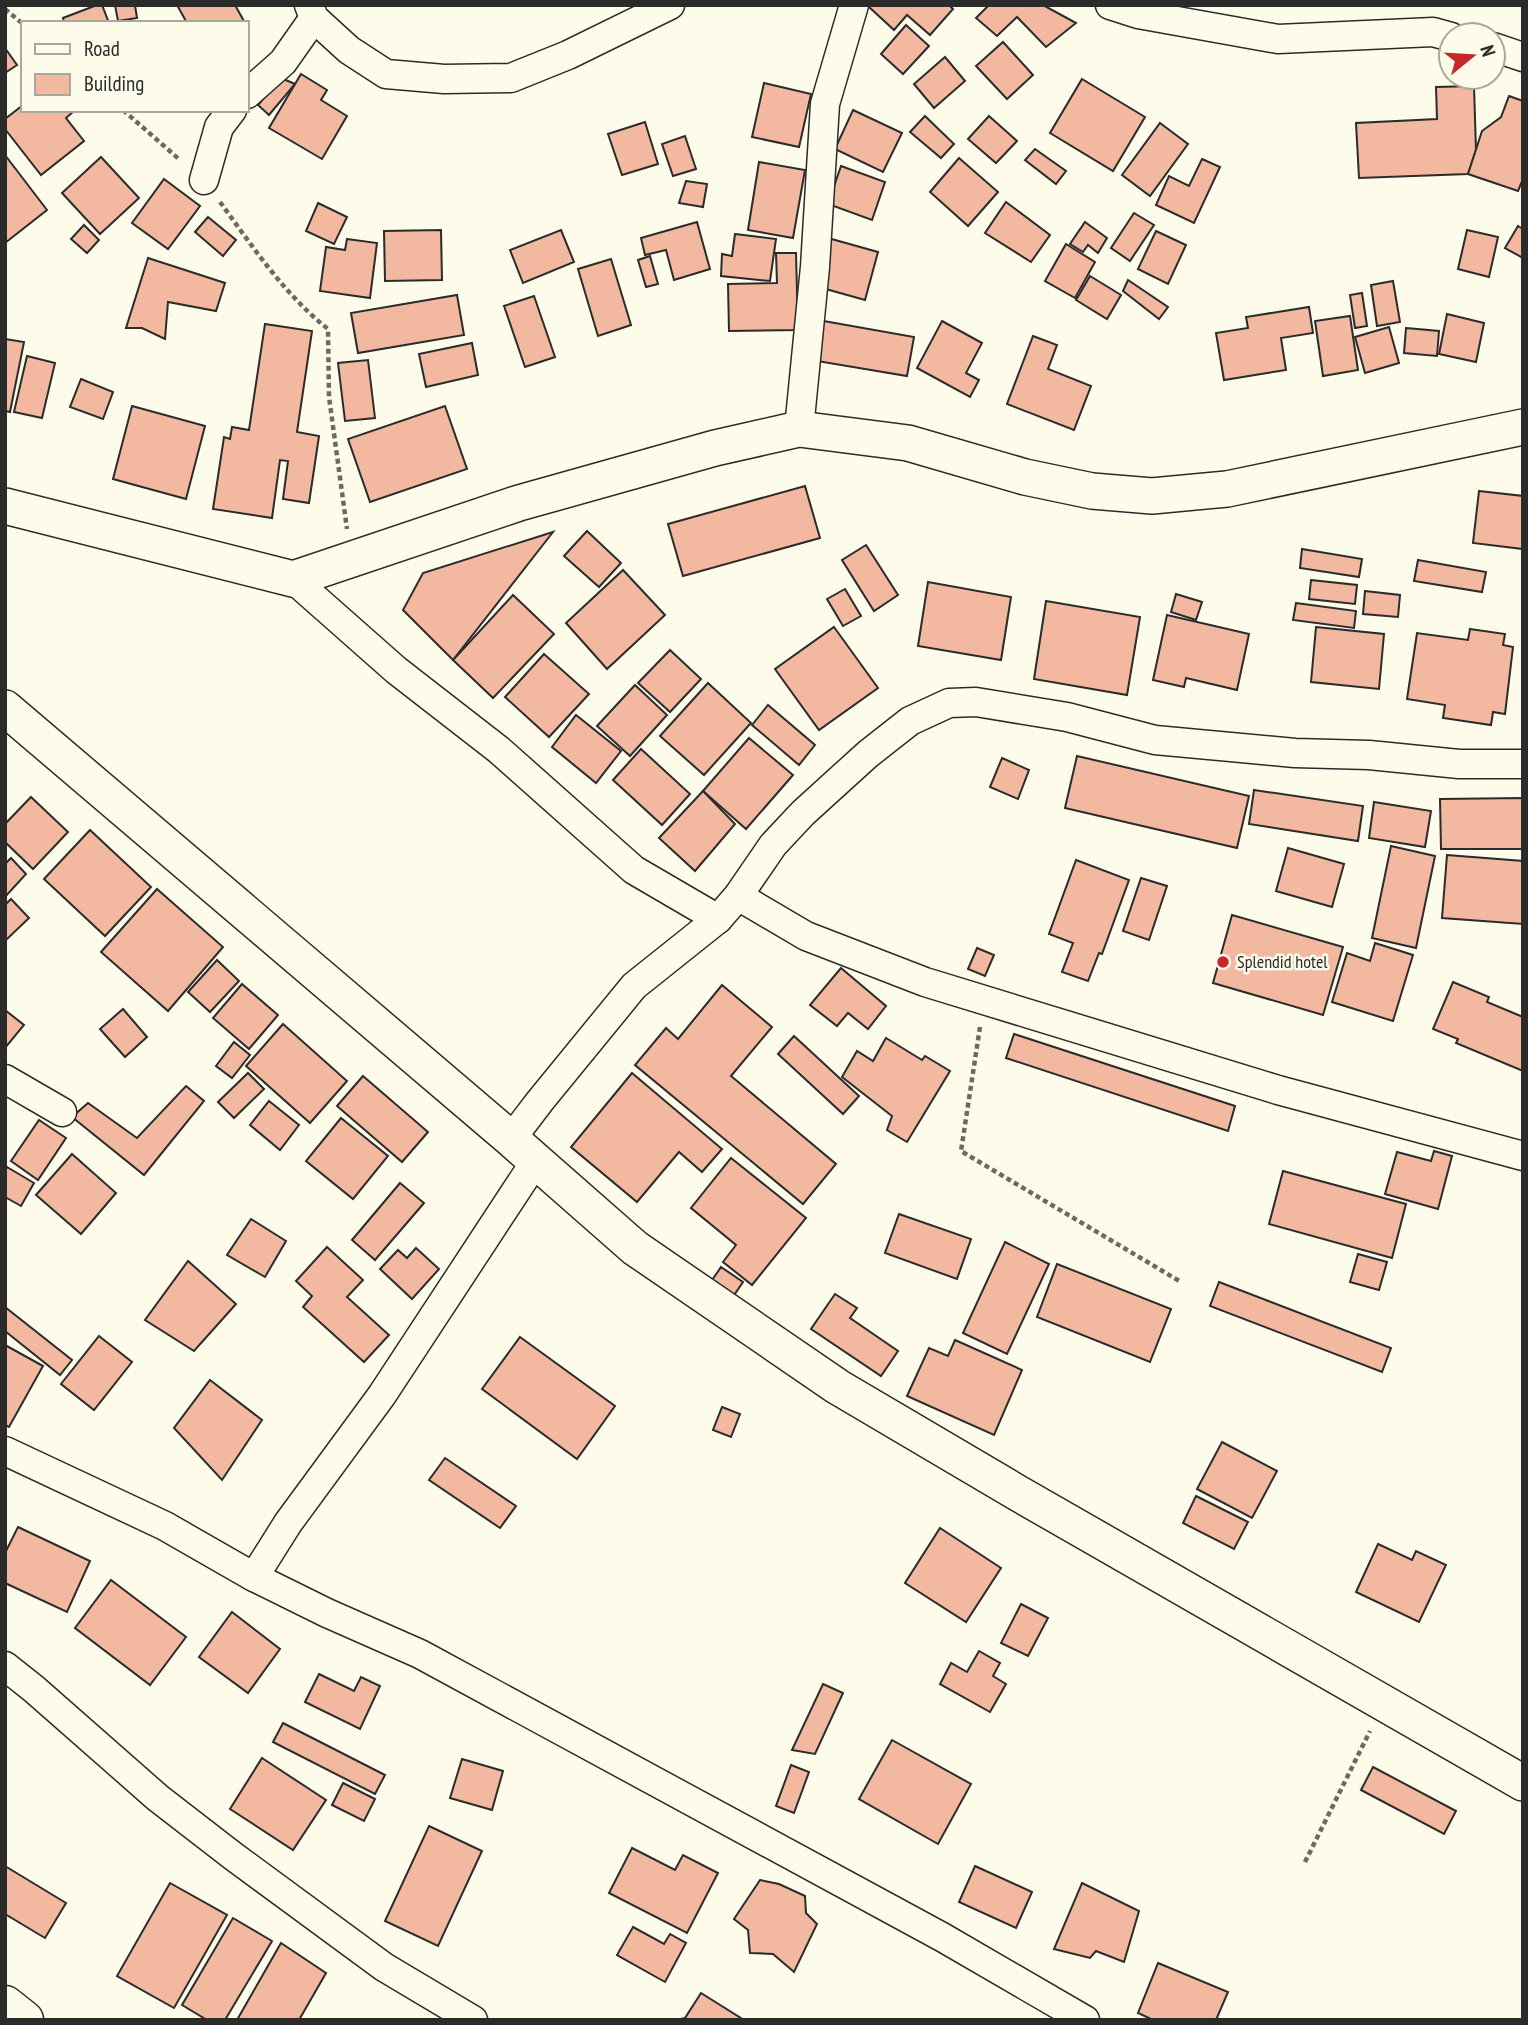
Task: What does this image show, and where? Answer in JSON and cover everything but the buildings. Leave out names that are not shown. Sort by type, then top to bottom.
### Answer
[{"type":"highway","points":[[5,2005],[24,2020]]},
{"type":"street","points":[[248,93],[283,62],[312,11],[349,50],[386,74],[444,79],[511,78],[568,55],[670,5]]},
{"type":"street","points":[[799,429],[815,267],[825,104],[853,5]]},
{"type":"street","points":[[1110,5],[1138,14],[1278,39],[1437,33]]},
{"type":"street","points":[[204,180],[219,127],[231,112]]},
{"type":"street","points":[[293,579],[519,503],[715,448],[799,429],[908,443],[1025,477],[1092,491],[1152,496],[1227,489],[1523,427]]},
{"type":"street","points":[[5,506],[293,579],[396,670],[499,750],[634,870],[718,919]]},
{"type":"street","points":[[254,1577],[288,1523],[382,1395],[523,1151],[634,986],[718,919],[738,896],[773,845],[803,813],[868,754],[910,722],[949,703],[976,702],[1067,717],[1155,740],[1459,764],[1523,764]]},
{"type":"street","points":[[5,708],[635,1248],[838,1387],[1523,1783]]},
{"type":"street","points":[[738,896],[806,936],[925,982],[1265,1086],[1523,1156]]},
{"type":"street","points":[[5,1079],[62,1112]]},
{"type":"street","points":[[5,1451],[165,1526],[254,1577],[327,1613],[420,1654],[907,1917],[1085,2020]]},
{"type":"street","points":[[5,1666],[158,1798],[233,1856],[384,1967],[473,2020]]},
{"type":"path","points":[[5,9],[21,22]]},
{"type":"path","points":[[125,112],[204,180],[272,272],[304,310],[328,329],[328,397],[352,559]]},
{"type":"path","points":[[982,1016],[961,1151],[1181,1282]]},
{"type":"path","points":[[1305,1862],[1385,1702]]},
{"type":"place","name":"Splendid hotel","points":[[1223,962]]}]
